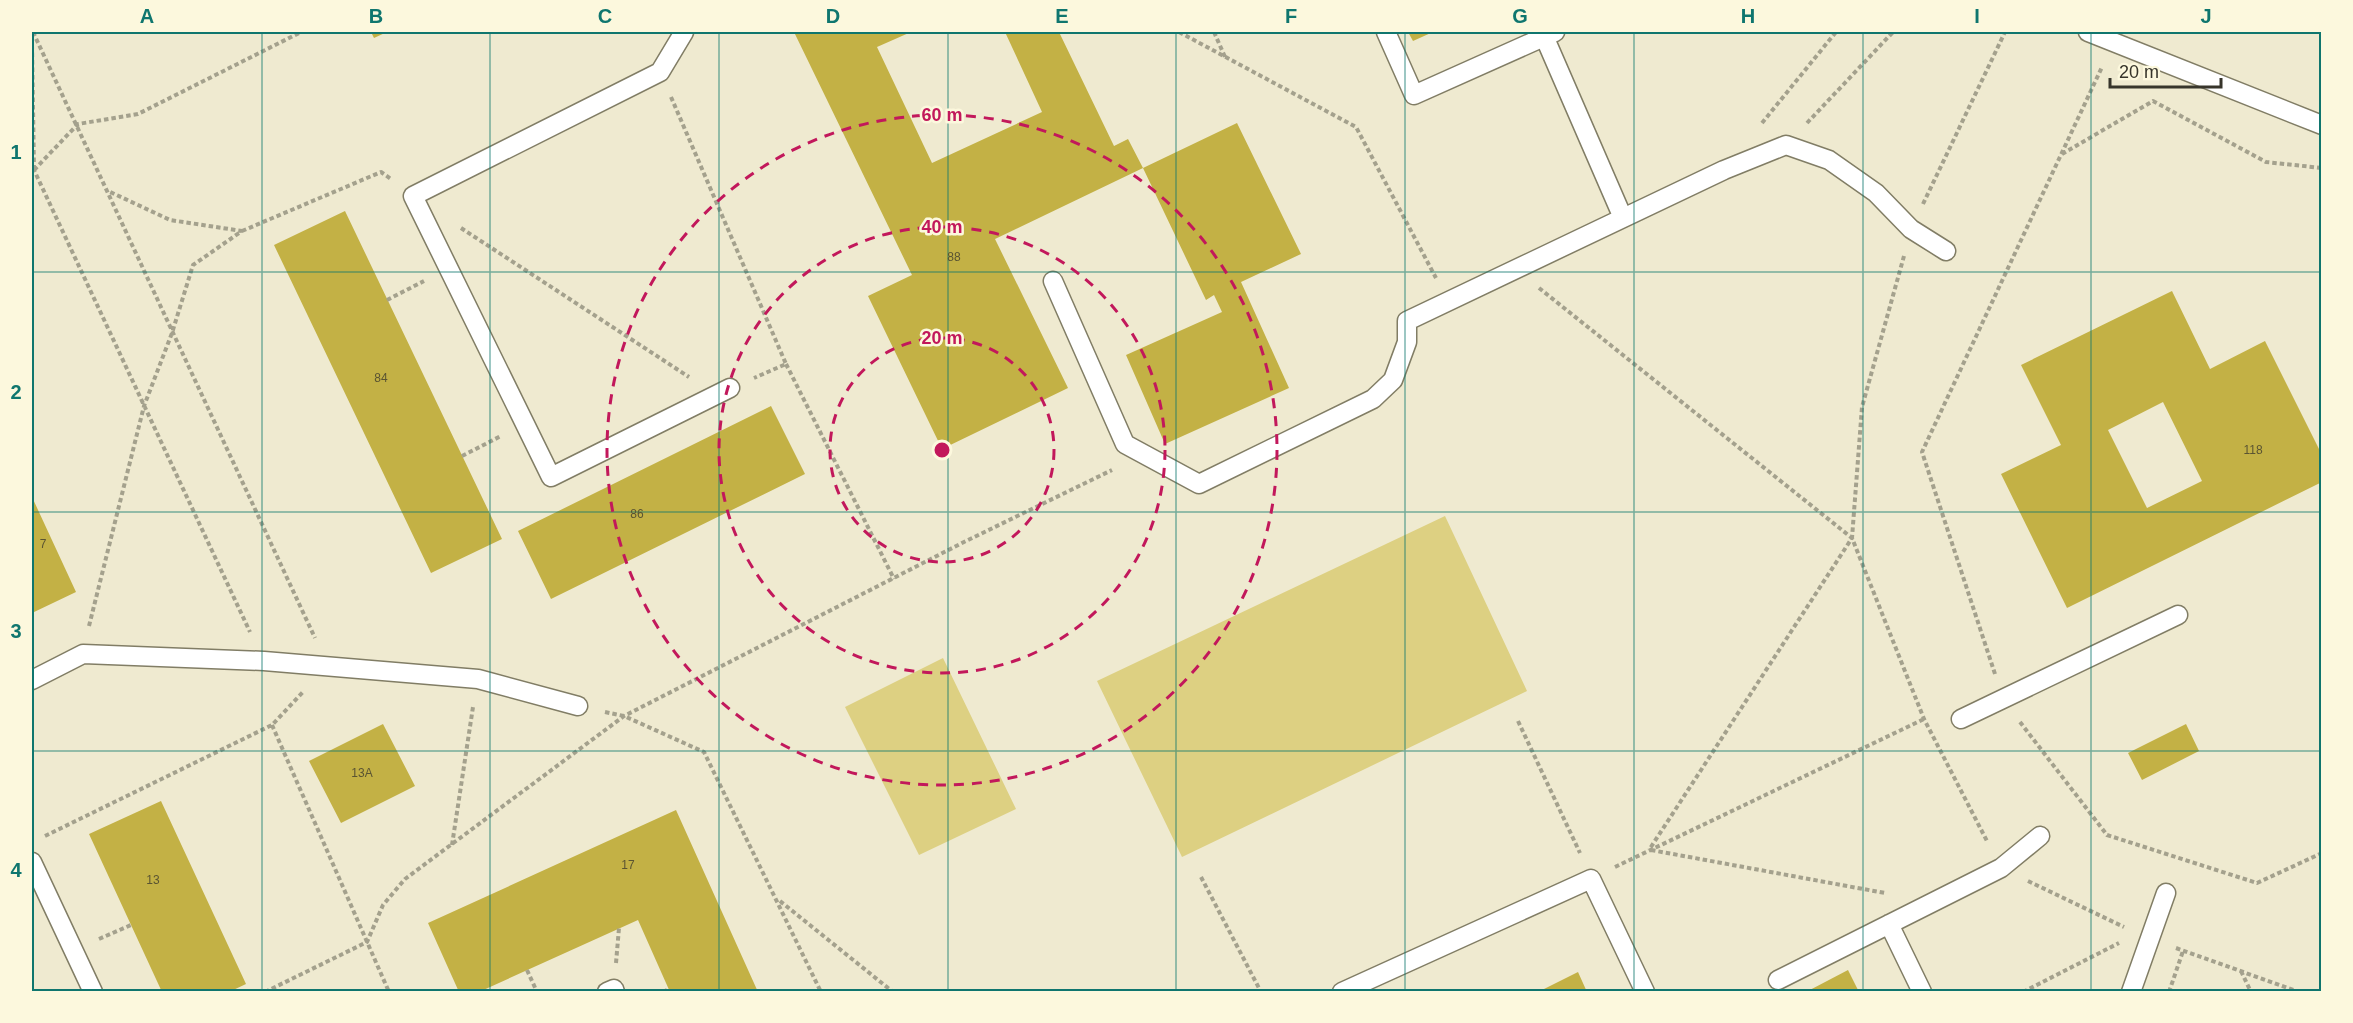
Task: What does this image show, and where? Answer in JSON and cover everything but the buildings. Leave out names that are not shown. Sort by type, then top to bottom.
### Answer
[{"type":"lane","points":[[684,32],[660,72],[413,196],[551,477],[723,392]]},
{"type":"lane","points":[[1386,32],[1414,95],[1550,34],[1623,218]]},
{"type":"lane","points":[[2088,32],[2322,125]]},
{"type":"lane","points":[[1053,281],[1125,444],[1198,484],[1373,399],[1393,380],[1407,342],[1407,321],[1724,170],[1786,145],[1829,160],[1876,193],[1911,229],[1946,251]]},
{"type":"lane","points":[[1961,720],[2178,615]]},
{"type":"lane","points":[[32,680],[83,654],[264,661],[478,679],[578,706]]},
{"type":"lane","points":[[1778,980],[2001,868],[2040,836]]},
{"type":"lane","points":[[32,862],[93,992]]},
{"type":"lane","points":[[1342,992],[1591,879],[1645,992]]},
{"type":"lane","points":[[2131,992],[2144,935],[2166,893]]},
{"type":"lane","points":[[1889,924],[1922,992]]},
{"type":"path","points":[[33,32],[78,124],[105,190],[328,666],[272,725],[42,837]]},
{"type":"path","points":[[33,170],[78,124],[138,114],[301,32]]},
{"type":"path","points":[[1179,32],[1356,127],[1450,302]]},
{"type":"path","points":[[1214,32],[1225,58]]},
{"type":"path","points":[[1762,124],[1836,32]]},
{"type":"path","points":[[1786,145],[1893,32]]},
{"type":"path","points":[[2005,32],[1911,229],[1862,407],[1852,538],[1924,719],[2001,868],[2144,935],[2299,992]]},
{"type":"path","points":[[2114,43],[1922,452],[2003,699],[2107,835],[2257,883],[2322,853]]},
{"type":"path","points":[[32,45],[33,170],[264,661]]},
{"type":"path","points":[[660,72],[786,364],[894,579]]},
{"type":"path","points":[[2061,154],[2153,101],[2266,162],[2322,168]]},
{"type":"path","points":[[83,654],[144,406],[172,333],[193,265],[242,231],[381,172],[413,196]]},
{"type":"path","points":[[105,190],[170,220],[242,231]]},
{"type":"path","points":[[452,222],[723,392],[786,364]]},
{"type":"path","points":[[387,300],[448,269]]},
{"type":"path","points":[[1516,270],[1852,538]]},
{"type":"path","points":[[462,456],[525,425]]},
{"type":"path","points":[[265,992],[366,942],[383,905],[405,879],[624,716],[1144,454]]},
{"type":"path","points":[[1649,850],[1852,538]]},
{"type":"path","points":[[451,846],[478,679]]},
{"type":"path","points":[[578,706],[624,716],[704,752],[821,992]]},
{"type":"path","points":[[1518,721],[1591,879],[1924,719]]},
{"type":"path","points":[[272,725],[389,992]]},
{"type":"path","points":[[1649,850],[1888,894]]},
{"type":"path","points":[[1201,878],[1261,992]]},
{"type":"path","points":[[777,899],[893,992]]},
{"type":"path","points":[[74,951],[131,925]]},
{"type":"path","points":[[612,990],[619,928]]},
{"type":"path","points":[[2023,992],[2144,935]]},
{"type":"path","points":[[2169,992],[2183,951]]},
{"type":"path","points":[[527,970],[537,992]]},
{"type":"path","points":[[2241,971],[2251,992]]},
{"type":"path","points":[[663,992],[669,989]]},
{"type":"shaded area","points":[[1445,516],[1527,691],[1182,857],[1097,681]]},
{"type":"shaded area","points":[[943,658],[1016,809],[919,855],[845,707]]}]
